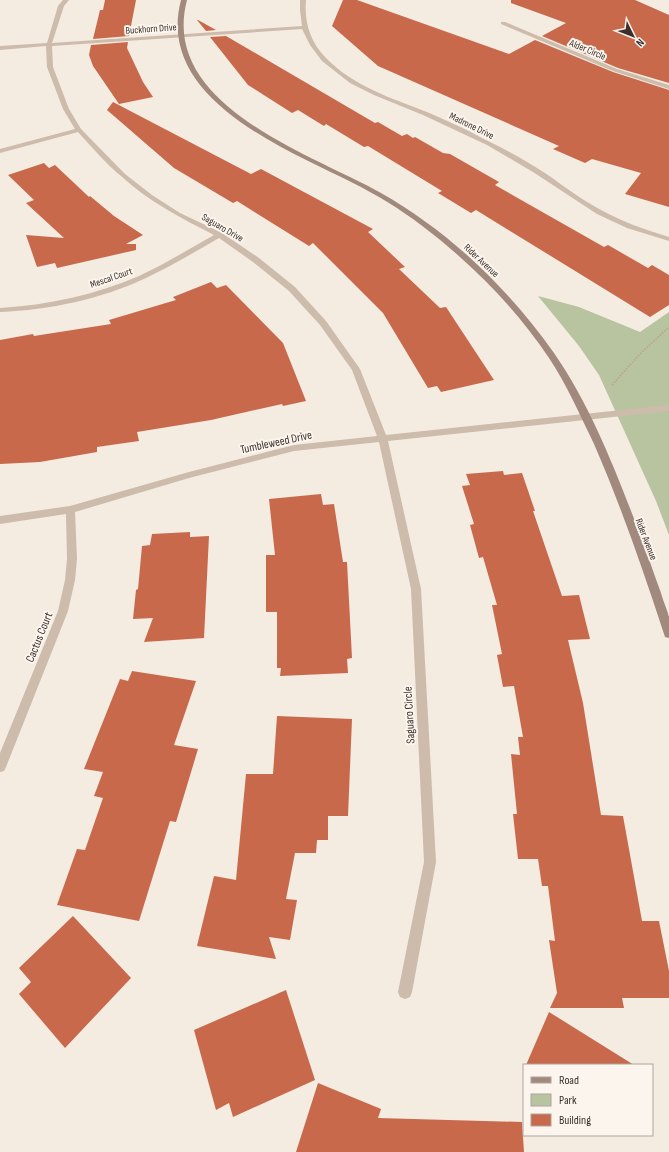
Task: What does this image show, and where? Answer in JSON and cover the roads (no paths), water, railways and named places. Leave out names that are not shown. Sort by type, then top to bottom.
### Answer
[{"type":"street","name":"Saguaro Drive","points":[[66,0],[61,6],[50,44],[50,67],[66,109],[78,130],[123,176],[178,214],[219,235],[256,260],[292,289],[324,323],[356,369],[383,439]]},
{"type":"street","name":"Rider Avenue","points":[[184,0],[181,8],[180,35],[183,48],[197,76],[210,93],[242,121],[284,147],[374,191],[423,223],[468,260],[498,290],[533,331],[551,356],[586,416],[651,577],[669,634]]},
{"type":"street","name":"Madrone Drive","points":[[303,0],[302,18],[311,44],[323,59],[355,84],[381,97],[452,126],[503,151],[606,216],[669,240]]},
{"type":"street","name":"Alder Circle","points":[[503,23],[616,70],[669,87]]},
{"type":"street","name":"Buckhorn Drive","points":[[0,48],[304,27]]},
{"type":"street","points":[[0,151],[78,130]]},
{"type":"street","name":"Mescal Court","points":[[0,310],[13,310],[76,299],[110,289],[142,277],[219,235]]},
{"type":"street","name":"Tumbleweed Drive","points":[[0,520],[70,510],[189,475],[294,448],[669,408]]},
{"type":"street","name":"Saguaro Circle","points":[[383,439],[416,589],[430,862],[405,992]]},
{"type":"street","name":"Cactus Court","points":[[0,767],[63,611],[70,580],[72,559],[70,510]]}]
